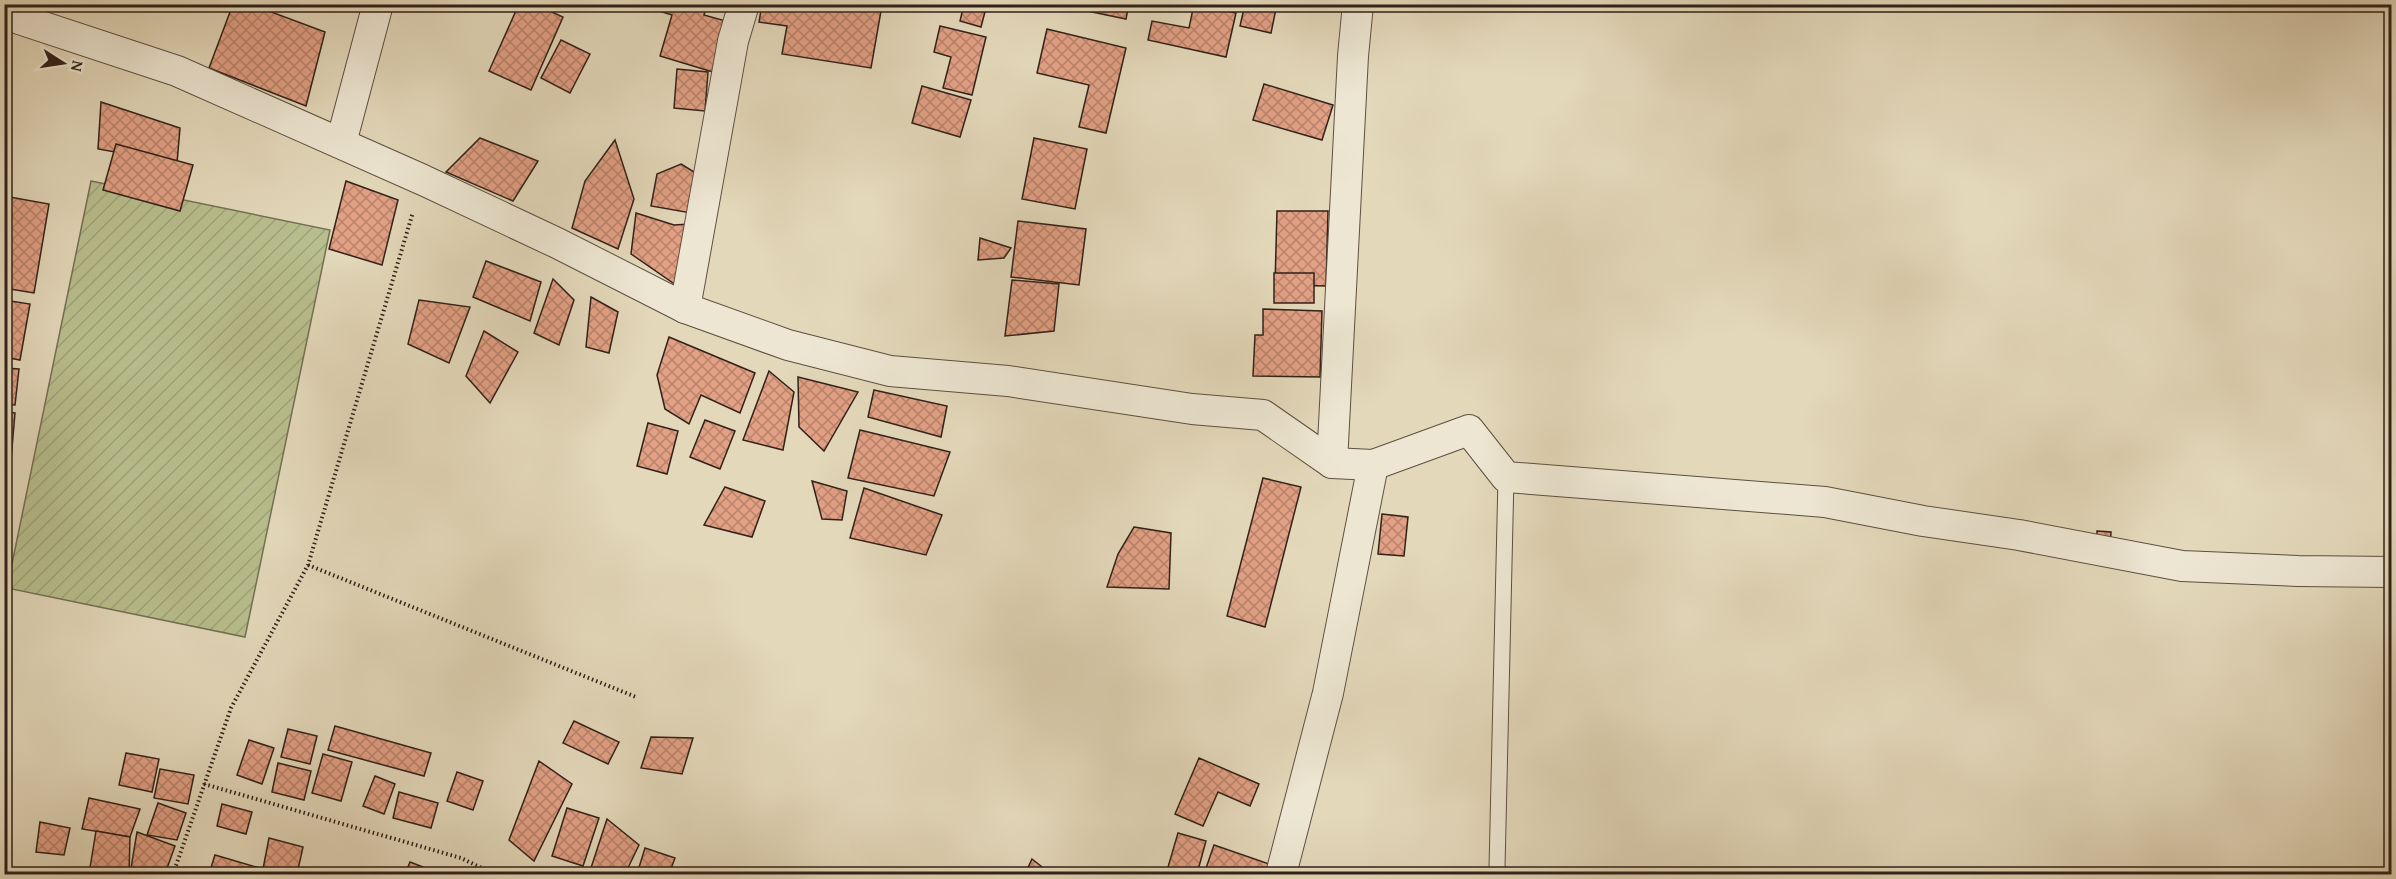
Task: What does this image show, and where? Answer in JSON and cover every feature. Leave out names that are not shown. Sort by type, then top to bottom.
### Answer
[{"type":"street","points":[[341,143],[378,4]]},
{"type":"street","points":[[685,308],[734,41],[744,4]]},
{"type":"street","points":[[1332,463],[1353,56],[1358,4]]},
{"type":"street","points":[[4,14],[177,71],[423,180],[557,243],[685,308],[788,345],[890,371],[1008,381],[1192,409],[1263,415],[1332,463],[1373,465],[1469,430],[1506,477],[1826,502],[2182,566],[2391,572]]},
{"type":"street","points":[[1281,874],[1328,693],[1373,465]]},
{"type":"lane","points":[[1501,874],[1497,868],[1497,856],[1506,477]]},
{"type":"path","points":[[173,874],[231,708],[308,565],[423,180]]},
{"type":"path","points":[[308,565],[636,697]]},
{"type":"path","points":[[204,784],[461,858],[494,874]]},
{"type":"green space","points":[[91,181],[330,230],[245,637],[7,588]]},
{"type":"building","points":[[233,4],[250,4],[325,32],[306,106],[209,68]]},
{"type":"building","points":[[519,4],[535,4],[563,17],[531,90],[489,71]]},
{"type":"building","points":[[658,4],[707,4],[704,15],[729,22],[713,72],[660,56],[672,15],[656,10]]},
{"type":"building","points":[[762,4],[841,4],[881,11],[871,68],[782,54],[787,26],[759,22]]},
{"type":"building","points":[[964,4],[987,4],[981,27],[960,21]]},
{"type":"building","points":[[1004,4],[1025,4],[1023,11]]},
{"type":"building","points":[[1083,4],[1129,4],[1126,19],[1082,10]]},
{"type":"building","points":[[1194,4],[1236,13],[1226,57],[1148,40],[1152,21],[1189,28]]},
{"type":"building","points":[[1245,4],[1277,4],[1271,33],[1240,26]]},
{"type":"building","points":[[940,26],[986,37],[972,95],[943,88],[951,57],[934,52]]},
{"type":"building","points":[[1047,29],[1126,48],[1106,133],[1079,127],[1089,85],[1037,73]]},
{"type":"building","points":[[561,40],[590,54],[570,93],[541,78]]},
{"type":"building","points":[[677,69],[708,72],[705,111],[674,108]]},
{"type":"building","points":[[1264,84],[1333,105],[1322,140],[1253,120]]},
{"type":"building","points":[[922,86],[971,100],[960,137],[912,123]]},
{"type":"building","points":[[101,102],[180,128],[177,163],[98,149]]},
{"type":"building","points":[[480,138],[538,161],[513,201],[446,172]]},
{"type":"building","points":[[1034,138],[1087,149],[1075,209],[1022,199]]},
{"type":"building","points":[[615,140],[634,199],[618,249],[572,228],[585,181]]},
{"type":"building","points":[[116,144],[193,165],[180,211],[103,190]]},
{"type":"building","points":[[681,164],[699,175],[691,213],[651,206],[657,174]]},
{"type":"building","points":[[346,181],[398,200],[382,265],[329,249]]},
{"type":"building","points":[[4,196],[49,204],[34,293],[4,288]]},
{"type":"building","points":[[1277,211],[1328,211],[1326,286],[1275,285]]},
{"type":"building","points":[[636,213],[674,225],[689,224],[676,285],[631,254]]},
{"type":"building","points":[[1018,221],[1086,229],[1079,285],[1011,277]]},
{"type":"building","points":[[980,238],[1011,248],[1004,258],[978,260]]},
{"type":"building","points":[[486,261],[541,282],[530,321],[473,297]]},
{"type":"building","points":[[1274,273],[1314,273],[1314,303],[1274,303]]},
{"type":"building","points":[[553,279],[574,300],[559,345],[534,333]]},
{"type":"building","points":[[1012,280],[1059,284],[1054,331],[1005,336]]},
{"type":"building","points":[[591,297],[618,312],[609,353],[586,347]]},
{"type":"building","points":[[4,300],[30,304],[20,360],[4,357]]},
{"type":"building","points":[[419,300],[470,307],[449,363],[408,344]]},
{"type":"building","points":[[1263,309],[1322,311],[1320,377],[1253,376],[1255,335],[1263,335]]},
{"type":"building","points":[[484,331],[518,352],[490,403],[466,376]]},
{"type":"building","points":[[669,337],[755,373],[740,413],[701,395],[689,424],[665,409],[657,375]]},
{"type":"building","points":[[4,368],[19,369],[15,405],[4,404]]},
{"type":"building","points":[[769,371],[794,392],[783,450],[743,440]]},
{"type":"building","points":[[798,377],[858,392],[824,451],[799,427]]},
{"type":"building","points":[[874,390],[947,406],[941,437],[868,417]]},
{"type":"building","points":[[4,412],[15,413],[6,519],[4,519]]},
{"type":"building","points":[[705,420],[735,431],[720,469],[690,457]]},
{"type":"building","points":[[648,423],[678,431],[667,474],[637,466]]},
{"type":"building","points":[[860,430],[950,452],[934,496],[848,478]]},
{"type":"building","points":[[1263,478],[1301,487],[1265,627],[1227,616]]},
{"type":"building","points":[[812,481],[847,491],[842,520],[822,519]]},
{"type":"building","points":[[725,487],[765,501],[752,537],[704,525]]},
{"type":"building","points":[[864,488],[942,515],[926,555],[850,538]]},
{"type":"building","points":[[1382,514],[1408,517],[1404,556],[1378,554]]},
{"type":"building","points":[[1134,527],[1171,533],[1169,589],[1107,587],[1118,554]]},
{"type":"building","points":[[2097,531],[2111,532],[2110,546],[2097,546]]},
{"type":"building","points":[[574,721],[619,742],[608,764],[563,743]]},
{"type":"building","points":[[335,726],[431,753],[424,776],[328,750]]},
{"type":"building","points":[[288,729],[317,736],[310,764],[281,757]]},
{"type":"building","points":[[651,737],[693,738],[682,774],[641,768]]},
{"type":"building","points":[[249,740],[274,748],[262,784],[237,775]]},
{"type":"building","points":[[126,753],[159,759],[152,792],[119,785]]},
{"type":"building","points":[[323,754],[352,762],[341,801],[312,793]]},
{"type":"building","points":[[1199,758],[1259,784],[1250,806],[1218,792],[1203,826],[1175,814]]},
{"type":"building","points":[[539,761],[572,784],[534,861],[509,840]]},
{"type":"building","points":[[278,763],[311,771],[304,800],[272,792]]},
{"type":"building","points":[[160,769],[194,775],[188,804],[154,798]]},
{"type":"building","points":[[457,772],[483,781],[473,810],[447,801]]},
{"type":"building","points":[[375,776],[395,784],[384,814],[363,806]]},
{"type":"building","points":[[399,792],[438,803],[431,828],[393,818]]},
{"type":"building","points":[[89,798],[140,809],[130,837],[82,829]]},
{"type":"building","points":[[158,803],[186,813],[177,840],[147,835]]},
{"type":"building","points":[[222,804],[252,812],[246,834],[217,826]]},
{"type":"building","points":[[567,808],[599,818],[583,866],[552,856]]},
{"type":"building","points":[[607,819],[639,845],[625,874],[589,874]]},
{"type":"building","points":[[40,822],[70,828],[64,855],[36,852]]},
{"type":"building","points":[[96,831],[130,837],[129,874],[89,874]]},
{"type":"building","points":[[137,832],[175,846],[165,874],[130,874]]},
{"type":"building","points":[[1178,833],[1206,841],[1197,874],[1166,874]]},
{"type":"building","points":[[269,838],[303,847],[297,874],[283,874],[263,869]]},
{"type":"building","points":[[1214,845],[1275,866],[1272,874],[1204,874]]},
{"type":"building","points":[[645,848],[675,858],[669,874],[637,874]]},
{"type":"building","points":[[215,855],[263,869],[262,874],[209,874]]},
{"type":"building","points":[[1032,859],[1051,874],[1025,874]]},
{"type":"building","points":[[410,862],[441,874],[405,874]]},
{"type":"building","points":[[1303,870],[1331,874],[1303,874]]}]
